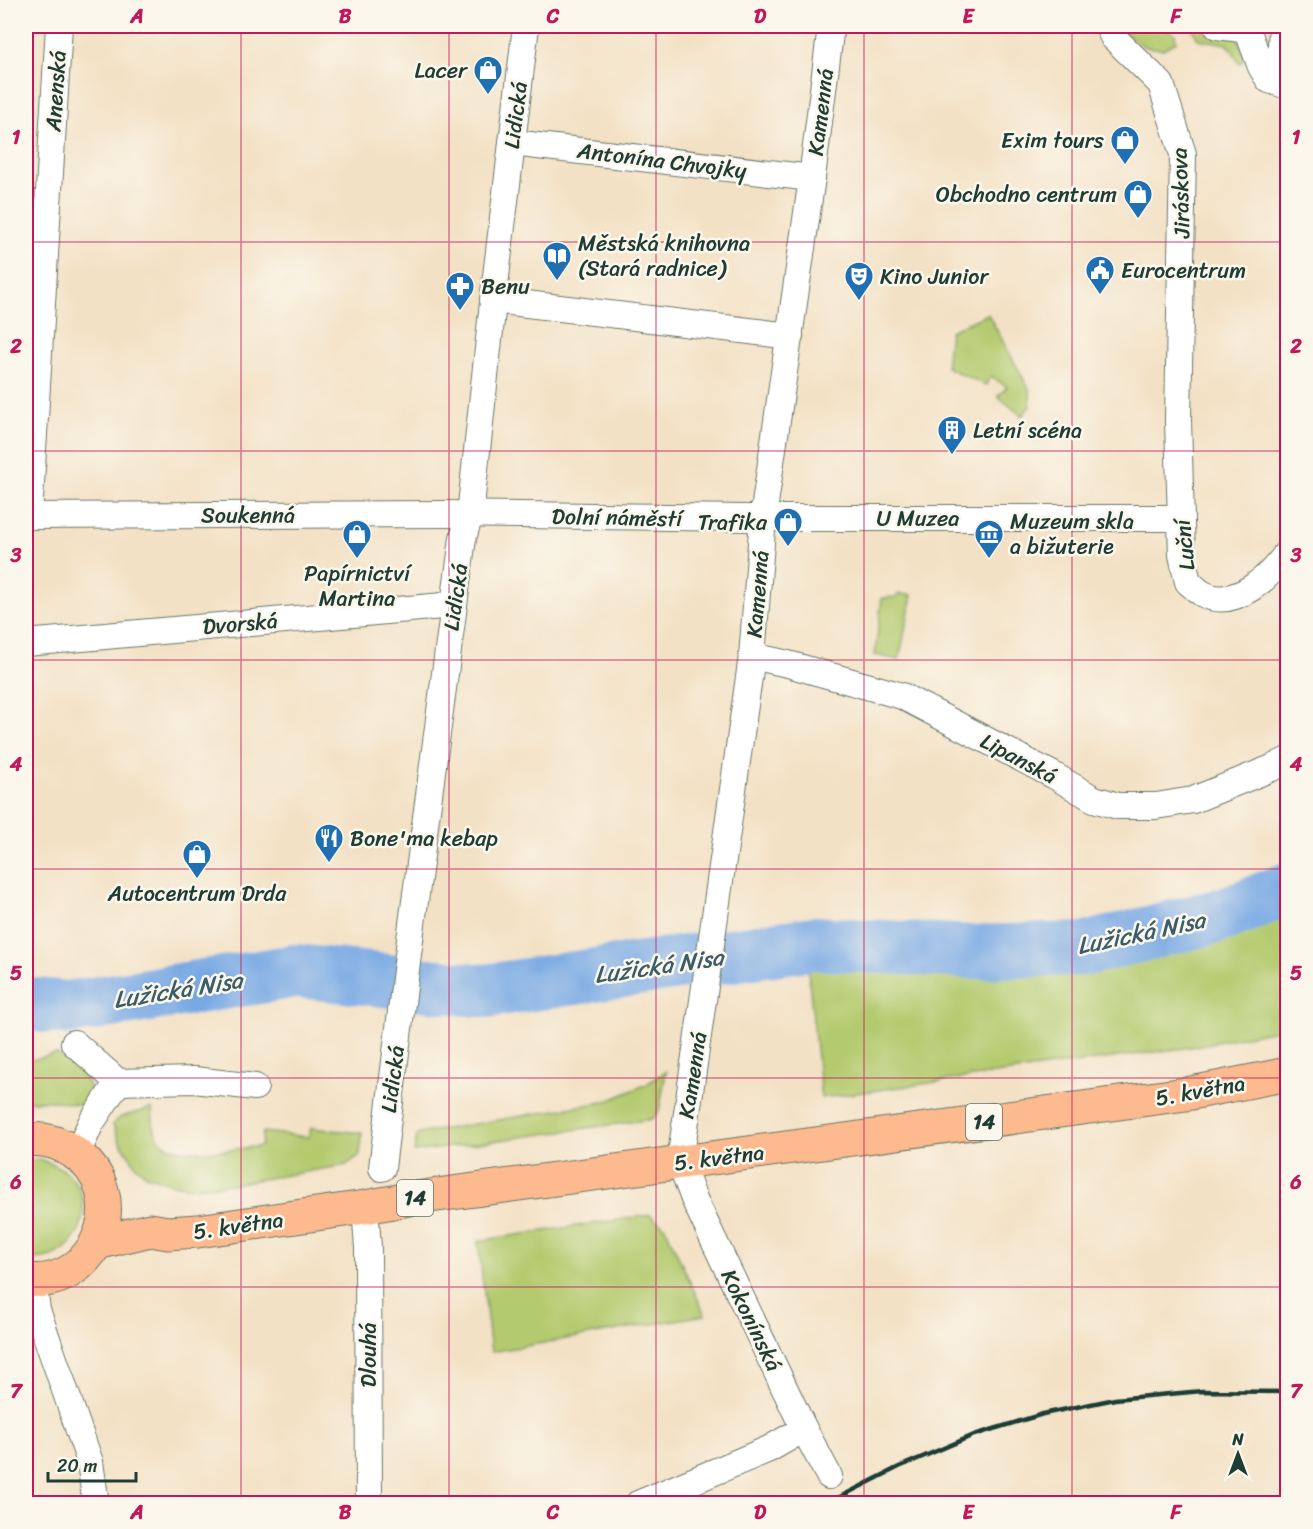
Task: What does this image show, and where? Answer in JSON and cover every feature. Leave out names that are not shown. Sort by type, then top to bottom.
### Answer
[{"type":"main road","name":"5. května","points":[[104,1201],[150,1230],[168,1233],[198,1231],[416,1198],[1186,1094],[1287,1074]]},
{"type":"main road","points":[[26,1140],[56,1143],[77,1154],[98,1179],[104,1201],[104,1222],[91,1253],[75,1268],[55,1277],[29,1280]]},
{"type":"main road","name":"5. května","points":[[97,1243],[150,1230]]},
{"type":"street","name":"Anenská","points":[[27,516],[35,243],[59,26]]},
{"type":"street","name":"Lidická","points":[[382,1168],[463,538],[470,515],[526,26]]},
{"type":"street","name":"Kamenná","points":[[680,1162],[752,656],[764,518],[831,26]]},
{"type":"street","name":"Jiráskova","points":[[1108,26],[1113,37],[1161,84],[1183,154],[1178,421]]},
{"type":"street","points":[[1217,26],[1242,29],[1250,37],[1261,67],[1269,80],[1287,86]]},
{"type":"street","points":[[1282,26],[1280,62],[1287,81]]},
{"type":"street","name":"Antonína Chvojky","points":[[512,143],[812,178]]},
{"type":"street","points":[[493,300],[790,336]]},
{"type":"street","name":"Luční","points":[[1178,421],[1182,555],[1188,582],[1205,595],[1224,599],[1243,594],[1281,561],[1287,551]]},
{"type":"street","name":"Soukenná","points":[[27,516],[470,515]]},
{"type":"street","name":"Dolní náměstí","points":[[470,515],[764,518]]},
{"type":"street","name":"U Muzea","points":[[764,518],[1181,518]]},
{"type":"street","name":"Dvorská","points":[[26,643],[454,605]]},
{"type":"street","name":"Lipanská","points":[[752,656],[902,696],[1094,799],[1118,806],[1156,806],[1193,800],[1287,760]]},
{"type":"street","points":[[74,1043],[118,1082],[194,1080],[255,1087]]},
{"type":"street","points":[[77,1154],[91,1123],[118,1082]]},
{"type":"street","name":"Kokonínská","points":[[680,1162],[694,1198],[804,1429],[829,1476]]},
{"type":"street","name":"Dlouhá","points":[[365,1207],[368,1248],[369,1503]]},
{"type":"street","points":[[29,1280],[37,1310],[90,1462],[96,1503]]},
{"type":"street","points":[[638,1503],[770,1449],[804,1429]]},
{"type":"green space","points":[[1125,26],[1165,29],[1175,34],[1176,42],[1163,49],[1145,47],[1123,32]]},
{"type":"green space","points":[[1195,26],[1231,31],[1237,35],[1244,55],[1243,61],[1239,63],[1227,44],[1198,39],[1193,30]]},
{"type":"green space","points":[[988,314],[1030,391],[1030,406],[1022,416],[998,396],[1007,387],[991,376],[986,385],[946,367],[950,331]]},
{"type":"green space","points":[[898,594],[912,595],[899,660],[875,655],[882,598],[898,597]]},
{"type":"green space","points":[[1287,909],[1287,1028],[1191,1047],[821,1098],[807,960],[1073,971]]},
{"type":"green space","points":[[56,1054],[74,1066],[87,1082],[91,1095],[81,1105],[56,1101],[26,1101],[26,1061]]},
{"type":"green space","points":[[666,1071],[659,1111],[652,1119],[414,1152],[417,1134],[608,1101],[645,1085]]},
{"type":"green space","points":[[152,1108],[156,1133],[160,1140],[167,1146],[179,1149],[208,1151],[261,1146],[263,1132],[309,1137],[311,1128],[362,1133],[360,1155],[346,1165],[233,1184],[194,1187],[173,1184],[146,1175],[137,1167],[120,1142],[113,1124],[121,1117]]},
{"type":"green space","points":[[36,1159],[60,1168],[75,1182],[82,1199],[83,1218],[77,1235],[65,1248],[48,1257],[26,1258],[26,1161]]},
{"type":"green space","points":[[650,1215],[665,1227],[705,1315],[491,1352],[478,1241]]},
{"type":"waterway","name":"Lužická Nisa","points":[[26,1004],[68,1008],[296,971],[486,991],[814,943],[971,952],[1085,949],[1222,915],[1288,889]]},
{"type":"railway","points":[[826,1504],[899,1467],[974,1435],[1043,1414],[1115,1399],[1202,1391],[1288,1392]]},
{"type":"place","name":"Lacer","points":[[488,96]]},
{"type":"place","name":"Exim tours","points":[[1125,166]]},
{"type":"place","name":"Obchodno centrum","points":[[1138,220]]},
{"type":"place","name":"Městská knihovna (Stará radnice)","points":[[557,282]]},
{"type":"place","name":"Eurocentrum","points":[[1100,296]]},
{"type":"place","name":"Kino Junior","points":[[859,302]]},
{"type":"place","name":"Benu","points":[[460,312]]},
{"type":"place","name":"Letní scéna","points":[[952,456]]},
{"type":"place","name":"Trafika","points":[[788,548]]},
{"type":"place","name":"Papírnictví Martina","points":[[357,560]]},
{"type":"place","name":"Muzeum skla a bižuterie","points":[[989,560]]},
{"type":"place","name":"Bone'ma kebap","points":[[329,864]]},
{"type":"place","name":"Autocentrum Drda","points":[[197,880]]}]
